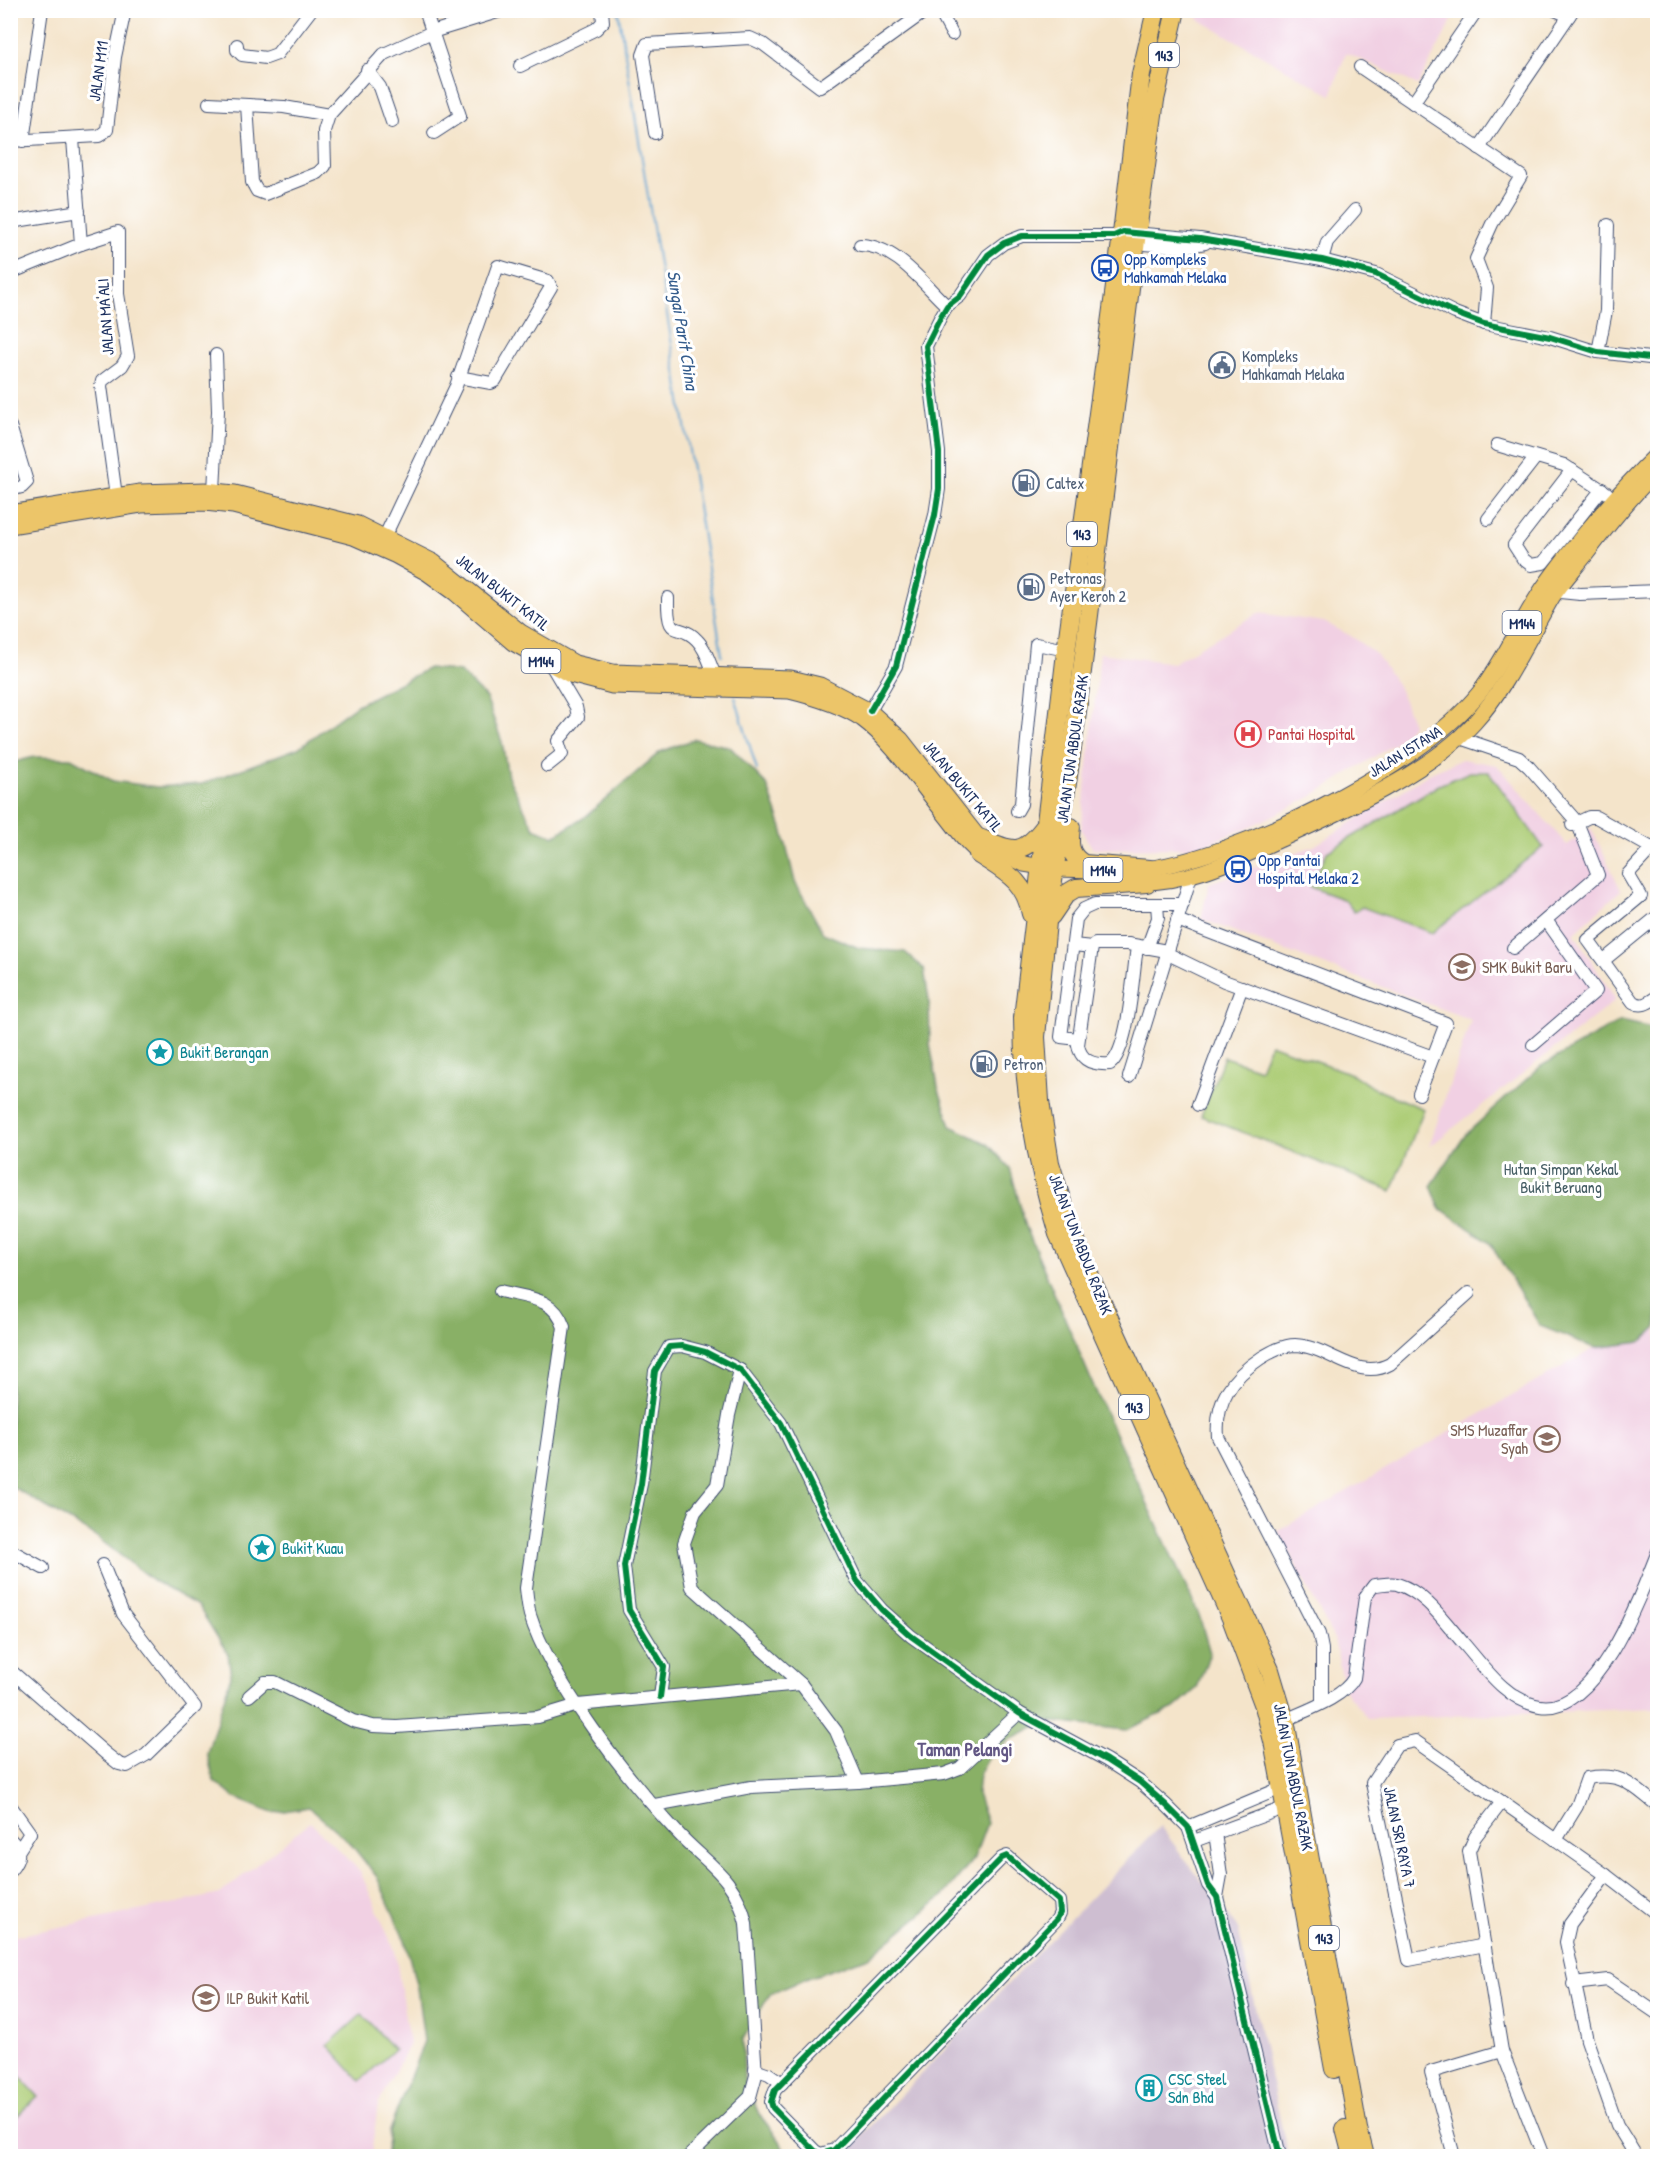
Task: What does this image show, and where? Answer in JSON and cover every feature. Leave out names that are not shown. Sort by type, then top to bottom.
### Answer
[{"type":"highway","name":"JALAN TUN ABDUL RAZAK","points":[[1156,10],[1141,74],[1075,727],[1047,873],[1040,923],[1036,1037],[1040,1101],[1050,1163],[1088,1272],[1270,1670],[1352,2157]]},
{"type":"highway","name":"JALAN TUN ABDUL RAZAK","points":[[1047,873],[1045,826],[1066,650],[1126,237],[1176,10]]},
{"type":"highway","points":[[1075,727],[1077,750],[1069,845],[1071,852],[1076,860],[1084,864],[1148,876]]},
{"type":"highway","points":[[979,846],[1020,850],[1035,840],[1045,826]]},
{"type":"highway","points":[[979,846],[1022,886],[1040,923],[1066,894],[1076,888],[1148,876]]},
{"type":"highway","name":"JALAN TUN ABDUL RAZAK","points":[[1292,1805],[1365,2157]]},
{"type":"main road","name":"JALAN ISTANA","points":[[1148,876],[1247,839],[1304,814],[1396,763],[1465,709],[1616,498],[1658,453]]},
{"type":"main road","name":"JALAN ISTANA","points":[[1047,873],[1191,876],[1312,825],[1416,769],[1460,738],[1493,699],[1550,590],[1658,470]]},
{"type":"main road","name":"JALAN BUKIT KATIL","points":[[10,513],[140,492],[214,491],[235,493],[358,524],[434,562],[521,632],[575,663],[613,672],[791,678],[820,685],[870,711],[901,739],[979,846]]},
{"type":"main road","name":"JALAN BUKIT KATIL","points":[[10,526],[141,505],[205,503],[233,506],[353,537],[427,573],[513,643],[570,675],[612,686],[789,691],[815,697],[862,720],[891,748],[979,846],[1007,869],[1047,873]]},
{"type":"main road","points":[[1396,763],[1425,752],[1446,737],[1460,738],[1458,730],[1461,723],[1484,694],[1492,672]]},
{"type":"street","points":[[10,273],[81,244],[73,139],[17,141],[42,10]]},
{"type":"street","name":"JALAN M11","points":[[73,139],[103,134],[108,126],[115,57],[125,10]]},
{"type":"street","points":[[237,45],[237,50],[242,55],[272,57],[282,50],[311,10]]},
{"type":"street","points":[[425,10],[460,116],[434,133]]},
{"type":"street","points":[[247,105],[252,182],[257,191],[265,194],[318,173],[325,166],[324,131],[329,115],[367,70],[397,46],[432,32],[504,10]]},
{"type":"street","points":[[520,66],[596,29],[603,22],[602,10]]},
{"type":"street","points":[[655,133],[643,55],[644,47],[651,43],[750,38],[763,44],[820,87],[927,10]]},
{"type":"street","points":[[939,10],[952,34]]},
{"type":"street","points":[[1413,103],[1477,10]]},
{"type":"street","points":[[1479,148],[1571,13],[1555,10]]},
{"type":"street","points":[[1360,67],[1521,178],[1492,224],[1476,259],[1487,288],[1484,324]]},
{"type":"street","points":[[367,70],[380,87],[392,122]]},
{"type":"street","points":[[209,103],[284,107],[329,115]]},
{"type":"street","points":[[1322,260],[1327,242],[1355,210]]},
{"type":"street","points":[[10,222],[79,211]]},
{"type":"street","points":[[1598,352],[1606,311],[1608,225]]},
{"type":"street","name":"JALAN MA'ALI","points":[[81,244],[118,232],[118,294],[128,356],[122,366],[102,381],[101,387],[116,496]]},
{"type":"street","points":[[870,711],[896,666],[935,515],[939,489],[939,452],[926,346],[947,306],[960,296],[988,255],[1004,243],[1023,236],[1215,241],[1322,260],[1376,274],[1455,313],[1484,324],[1550,337],[1598,352],[1658,359]]},
{"type":"street","points":[[1126,237],[1183,247],[1215,241]]},
{"type":"street","points":[[861,245],[872,245],[895,257],[947,306]]},
{"type":"street","points":[[385,536],[459,377],[498,266],[548,282],[551,287],[495,381],[491,383],[459,377]]},
{"type":"street","points":[[214,491],[218,411],[216,355]]},
{"type":"street","points":[[10,426],[27,479],[22,487],[10,490]]},
{"type":"street","points":[[1497,445],[1572,470],[1616,498]]},
{"type":"street","points":[[1488,519],[1536,457]]},
{"type":"street","points":[[1572,470],[1515,545],[1523,560],[1531,565],[1543,563],[1602,489]]},
{"type":"street","points":[[1550,590],[1658,591]]},
{"type":"street","points":[[668,598],[668,620],[672,626],[699,642],[715,676]]},
{"type":"street","points":[[1017,811],[1021,804],[1036,644],[1066,650]]},
{"type":"street","points":[[548,766],[562,754],[558,741],[578,717],[576,707],[550,665]]},
{"type":"street","points":[[1460,738],[1506,756],[1525,771],[1575,826],[1598,875],[1513,948]]},
{"type":"street","points":[[1575,826],[1596,817],[1655,849],[1628,874],[1641,896],[1588,940],[1633,1002],[1639,1005],[1647,1004],[1658,996]]},
{"type":"street","points":[[1129,1077],[1191,876]]},
{"type":"street","points":[[1078,1039],[1061,1037],[1076,919],[1084,909],[1095,904],[1183,904]]},
{"type":"street","points":[[1092,947],[1078,1039],[1079,1053],[1096,1065],[1110,1064],[1115,1061],[1124,1034],[1142,948],[1158,918],[1157,904]]},
{"type":"street","points":[[1604,960],[1658,916]]},
{"type":"street","points":[[1178,920],[1446,1023],[1419,1094]]},
{"type":"street","points":[[1533,1045],[1596,991],[1546,920]]},
{"type":"street","points":[[1073,945],[1092,947],[1095,944],[1128,944],[1166,952],[1242,987],[1433,1057]]},
{"type":"street","points":[[1198,1105],[1242,987]]},
{"type":"street","points":[[500,1291],[552,1305],[558,1312],[564,1327],[526,1588],[530,1614],[537,1633],[578,1705],[676,1831],[718,1869],[734,1888],[742,1903],[746,1923],[755,2075],[750,2097],[689,2157]]},
{"type":"street","points":[[1322,1702],[1322,1649],[1319,1634],[1218,1437],[1217,1421],[1220,1406],[1226,1391],[1250,1365],[1287,1346],[1307,1347],[1358,1368],[1381,1369],[1390,1364],[1469,1293]]},
{"type":"street","points":[[660,1697],[664,1667],[629,1610],[624,1566],[641,1484],[655,1371],[669,1347],[682,1346],[705,1352],[741,1371],[780,1423],[857,1581],[882,1610],[911,1636],[1019,1713],[1106,1760],[1140,1782],[1188,1827],[1208,1885],[1217,1897],[1280,2157]]},
{"type":"street","points":[[741,1371],[729,1415],[717,1485],[695,1512],[684,1544],[692,1587],[801,1684],[836,1731],[858,1782]]},
{"type":"street","points":[[10,1550],[43,1568]]},
{"type":"street","points":[[1278,1723],[1345,1690],[1354,1678],[1365,1597],[1374,1585],[1394,1583],[1424,1598],[1497,1682],[1522,1699],[1541,1706],[1564,1702],[1594,1678],[1623,1633],[1658,1551]]},
{"type":"street","points":[[10,1670],[105,1753],[119,1764],[127,1766],[146,1755],[195,1707],[123,1614],[103,1565]]},
{"type":"street","points":[[249,1696],[265,1682],[275,1682],[353,1721],[397,1727],[538,1717],[578,1705],[801,1684]]},
{"type":"street","points":[[655,1805],[750,1787],[858,1782],[944,1774],[967,1762],[1019,1713]]},
{"type":"street","name":"JALAN SRI RAYA 7","points":[[1485,1945],[1409,1960],[1372,1783],[1397,1746],[1415,1741],[1502,1802]]},
{"type":"street","points":[[1556,1840],[1577,1806],[1587,1778],[1607,1775],[1625,1780],[1658,1806]]},
{"type":"street","points":[[1188,1827],[1289,1784]]},
{"type":"street","points":[[1543,2157],[1502,2051],[1469,1851],[1475,1837],[1502,1802],[1606,1875],[1658,1916]]},
{"type":"street","points":[[10,1805],[30,1833],[19,1850],[19,1856],[10,1871]]},
{"type":"street","points":[[1194,1842],[1292,1805]]},
{"type":"street","points":[[1215,1833],[1221,1875],[1217,1897]]},
{"type":"street","points":[[10,1839],[19,1850]]},
{"type":"street","points":[[1007,1856],[1012,1858],[1059,1902],[1060,1913],[1057,1919],[834,2150],[821,2154],[815,2151],[773,2108],[771,2102],[779,2087],[1002,1858],[1007,1856]]},
{"type":"street","points":[[1606,1875],[1570,1924],[1566,1942],[1573,1984],[1587,2040],[1612,2111],[1624,2139],[1636,2157]]},
{"type":"street","points":[[1573,1984],[1608,1980],[1658,2014]]},
{"type":"street","points":[[1454,2157],[1431,2072],[1502,2051]]},
{"type":"street","points":[[755,2075],[766,2083],[779,2087]]},
{"type":"shaded area","points":[[1201,10],[1457,11],[1418,85],[1346,53],[1331,95],[1198,19]]},
{"type":"shaded area","name":"Pantai Hospital","points":[[1258,613],[1324,622],[1351,636],[1377,655],[1399,688],[1413,724],[1396,743],[1311,797],[1254,825],[1196,848],[1093,849],[1081,830],[1100,653],[1173,663]]},
{"type":"shaded area","name":"SMK Bukit Baru","points":[[1462,759],[1497,765],[1567,845],[1591,828],[1621,890],[1574,933],[1616,1000],[1429,1147],[1471,1020],[1201,919],[1209,883],[1314,846],[1429,774]]},
{"type":"shaded area","name":"SMS Muzaffar Syah","points":[[1657,1327],[1657,1708],[1368,1719],[1345,1691],[1334,1639],[1278,1531],[1595,1348],[1641,1342]]},
{"type":"shaded area","name":"ILP Bukit Katil","points":[[310,1822],[360,1871],[395,1951],[409,2044],[378,2104],[371,2156],[11,2156],[11,1937],[220,1894]]},
{"type":"shaded area","points":[[1160,1826],[1238,1929],[1288,2156],[842,2156]]},
{"type":"green space","points":[[429,668],[460,672],[486,698],[502,742],[508,777],[534,828],[554,836],[585,817],[660,752],[695,739],[730,747],[767,785],[782,828],[795,882],[823,933],[859,948],[905,952],[924,969],[929,1000],[930,1044],[938,1087],[951,1126],[988,1144],[1010,1168],[1026,1227],[1101,1403],[1199,1615],[1210,1653],[1197,1688],[1174,1708],[1126,1730],[1046,1721],[1011,1739],[988,1759],[979,1774],[977,1794],[987,1823],[974,1858],[943,1896],[869,1957],[770,1994],[743,2039],[744,2079],[759,2114],[780,2141],[786,2156],[386,2156],[389,2131],[424,2041],[417,1988],[405,1940],[377,1877],[350,1843],[309,1807],[272,1813],[235,1798],[214,1781],[207,1753],[231,1676],[228,1654],[198,1606],[154,1581],[94,1535],[11,1486],[10,763],[34,757],[71,758],[113,781],[157,787],[202,784],[298,748],[357,705]]},
{"type":"green space","points":[[1470,772],[1489,772],[1543,847],[1432,933],[1362,907],[1354,912],[1345,900],[1310,887],[1327,852],[1439,785]]},
{"type":"green space","name":"Hutan Simpan Kekal Bukit Beruang","points":[[1621,1021],[1657,1029],[1657,1327],[1641,1342],[1595,1348],[1540,1326],[1490,1243],[1440,1208],[1431,1186],[1466,1134],[1541,1066]]},
{"type":"green space","points":[[1270,1044],[1354,1075],[1373,1088],[1424,1109],[1392,1191],[1201,1116],[1224,1057],[1260,1069]]},
{"type":"green space","points":[[362,2014],[394,2050],[360,2081],[328,2045]]},
{"type":"green space","points":[[11,2067],[38,2096],[11,2122]]},
{"type":"waterway","name":"Sungai Parit China","points":[[618,10],[722,655]]},
{"type":"waterway","name":"Sungai Parit China","points":[[735,697],[757,770]]},
{"type":"cycle path","points":[[870,711],[896,666],[935,515],[939,489],[939,452],[926,346],[947,306],[960,296],[988,255],[1004,243],[1022,236],[1114,236],[1123,232],[1200,239],[1322,260],[1376,274],[1455,313],[1484,324],[1550,337],[1598,352],[1658,359]]},
{"type":"cycle path","points":[[660,1697],[664,1667],[629,1610],[624,1566],[641,1484],[655,1371],[669,1347],[682,1346],[705,1352],[740,1370],[781,1423],[857,1581],[882,1610],[911,1636],[1019,1713],[1106,1760],[1140,1782],[1188,1827],[1208,1885],[1217,1897],[1280,2156]]},
{"type":"cycle path","points":[[1007,1856],[1059,1901],[1060,1913],[1057,1919],[834,2150],[821,2154],[815,2151],[773,2108],[771,2102],[775,2090],[1002,1858],[1007,1856]]},
{"type":"place","name":"Opp Kompleks Mahkamah Melaka","points":[[1105,268]]},
{"type":"place","name":"Kompleks Mahkamah Melaka","points":[[1222,365]]},
{"type":"place","name":"Caltex","points":[[1026,483]]},
{"type":"place","name":"Petronas Ayer Keroh 2","points":[[1031,587]]},
{"type":"place","name":"Pantai Hospital","points":[[1248,734]]},
{"type":"place","name":"Opp Pantai Hospital Melaka 2","points":[[1238,869]]},
{"type":"place","name":"SMK Bukit Baru","points":[[1462,967]]},
{"type":"place","name":"Bukit Berangan","points":[[160,1052]]},
{"type":"place","name":"Petron","points":[[984,1064]]},
{"type":"place","name":"SMS Muzaffar Syah","points":[[1547,1439]]},
{"type":"place","name":"Bukit Kuau","points":[[262,1548]]},
{"type":"place","name":"ILP Bukit Katil","points":[[206,1998]]},
{"type":"place","name":"CSC Steel Sdn Bhd","points":[[1149,2088]]},
{"type":"district","name":"Taman Pelangi","points":[[965,1749]]}]
